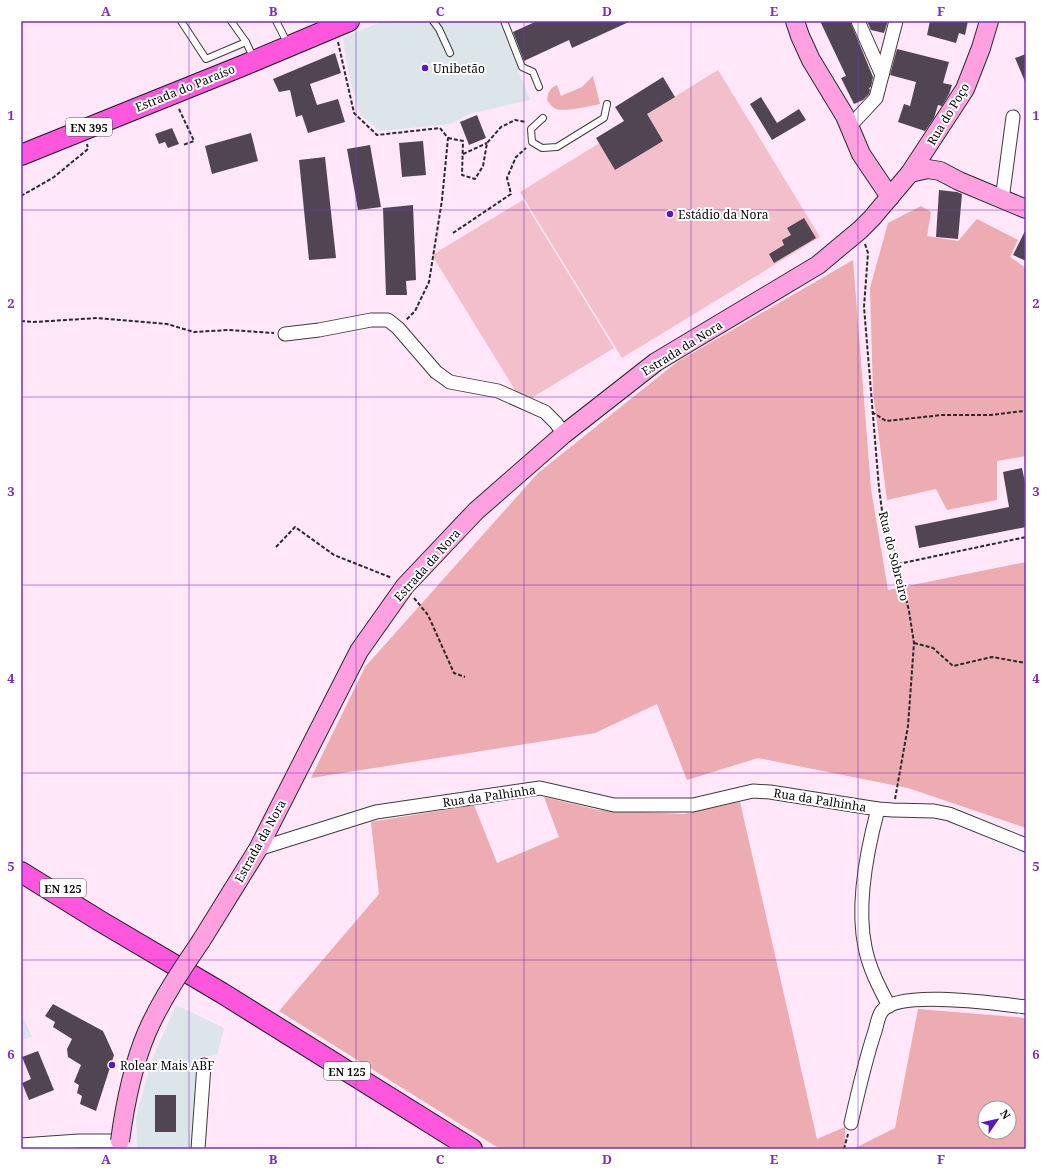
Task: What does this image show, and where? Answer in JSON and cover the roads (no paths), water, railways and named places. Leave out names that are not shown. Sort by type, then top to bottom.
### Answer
[{"type":"main road","name":"Estrada do Paraíso","points":[[21,155],[342,24]]},
{"type":"main road","name":"EN 125","points":[[21,861],[222,993]]},
{"type":"main road","name":"EN 125","points":[[21,872],[100,921],[222,993],[472,1149]]},
{"type":"street","points":[[795,21],[811,60],[850,126],[861,154],[890,197]]},
{"type":"street","points":[[858,21],[882,75]]},
{"type":"street","points":[[850,126],[876,98],[896,21]]},
{"type":"street","name":"Rua do Poço","points":[[890,197],[910,173],[965,89],[981,48],[989,21]]},
{"type":"street","points":[[869,46],[878,51],[890,44]]},
{"type":"street","points":[[1002,200],[1013,117]]},
{"type":"street","points":[[930,144],[934,161],[940,171]]},
{"type":"street","points":[[910,173],[928,169],[940,171],[1002,200],[1026,209]]},
{"type":"street","name":"Estrada da Nora","points":[[121,1145],[124,1111],[135,1065],[147,1032],[184,967],[202,941],[258,849],[359,652],[405,586],[476,511],[564,434],[656,362],[818,265],[860,230],[890,197]]},
{"type":"street","points":[[285,334],[319,330],[371,320],[388,320],[398,328],[436,372],[450,382],[498,391],[545,412],[564,434]]},
{"type":"street","name":"Rua da Palhinha","points":[[258,849],[376,812],[540,788],[614,805],[693,805],[752,791],[770,792],[893,810],[934,811],[949,814],[1026,846]]},
{"type":"street","points":[[878,808],[868,846],[861,914],[865,947],[874,977],[889,1006]]},
{"type":"street","points":[[850,1123],[875,1029],[882,1011],[889,1006],[898,1002],[957,1000],[1026,1007]]},
{"type":"street","points":[[198,1149],[204,1065]]},
{"type":"street","points":[[21,1144],[79,1141],[121,1145]]},
{"type":"lane","points":[[180,21],[206,59],[246,42]]},
{"type":"lane","points":[[231,21],[246,42],[255,60]]},
{"type":"lane","points":[[276,21],[289,46]]},
{"type":"lane","points":[[433,21],[440,29]]},
{"type":"lane","points":[[439,21],[440,29],[450,52]]},
{"type":"lane","points":[[504,21],[522,67],[533,72],[539,87]]},
{"type":"lane","points":[[543,118],[531,129],[532,142],[542,148],[557,147],[604,118],[607,104]]},
{"type":"place","name":"Unibetão","points":[[425,68]]},
{"type":"place","name":"Estádio da Nora","points":[[670,214]]},
{"type":"place","name":"Rolear Mais ABF","points":[[112,1065]]}]
